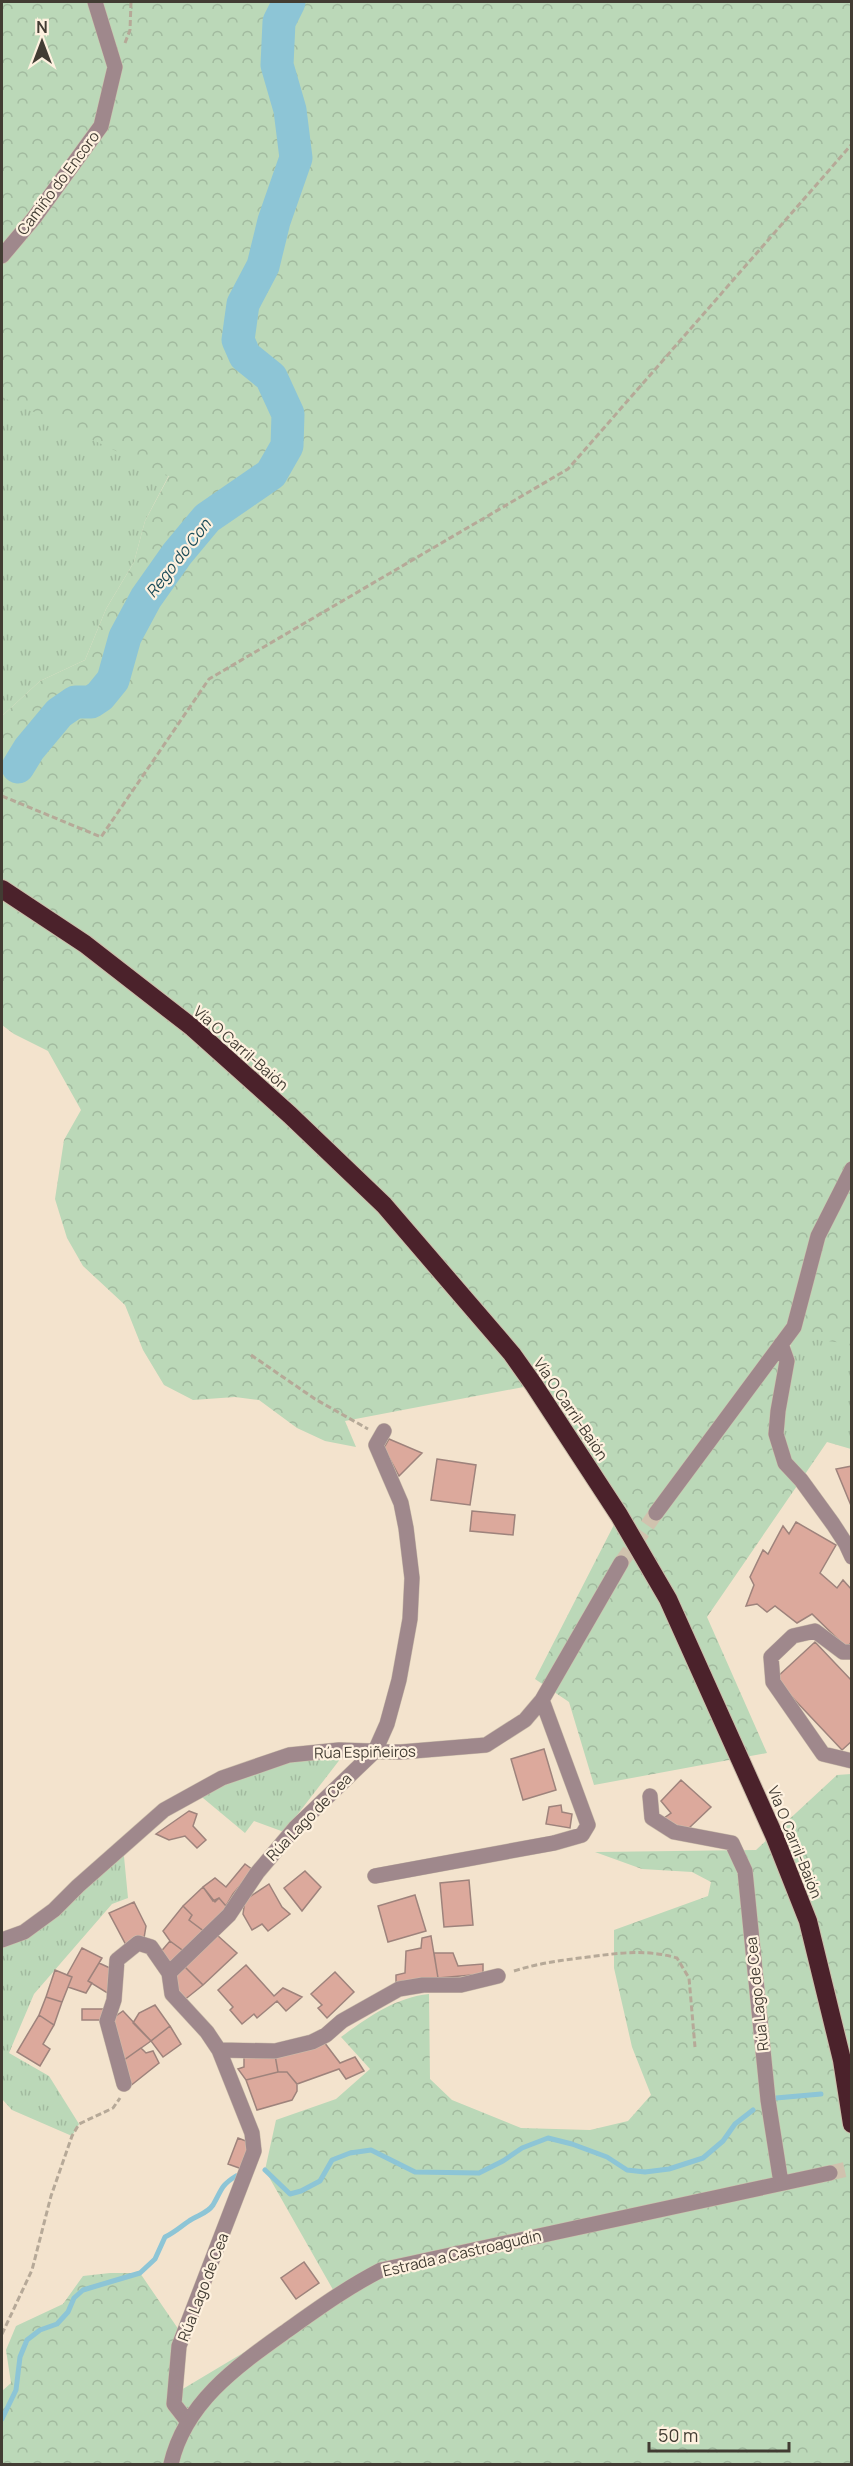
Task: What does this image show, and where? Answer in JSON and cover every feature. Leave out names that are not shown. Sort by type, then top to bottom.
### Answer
[{"type":"highway","name":"Vía O Carril-Baión","points":[[2,889],[85,944],[193,1028],[290,1115],[384,1205],[512,1354],[534,1385],[620,1515],[668,1599],[774,1835],[808,1921],[842,2060],[852,2124]]},
{"type":"street","points":[[95,2],[115,67]]},
{"type":"street","name":"Camiño do Encoro","points":[[2,256],[34,218],[101,126],[115,67]]},
{"type":"street","points":[[656,1513],[794,1327],[818,1236],[852,1169]]},
{"type":"street","points":[[781,1344],[788,1361],[776,1434],[785,1463],[820,1506],[846,1544],[852,1557]]},
{"type":"street","points":[[376,1445],[384,1431]]},
{"type":"street","name":"Rúa Lago de Cea","points":[[169,1973],[229,1915],[257,1873],[295,1827],[375,1751],[387,1724],[399,1680],[410,1619],[412,1578],[401,1503],[376,1445]]},
{"type":"street","name":"Rúa Espiñeiros","points":[[2,1940],[24,1932],[54,1910],[164,1810],[222,1778],[289,1755],[339,1750],[401,1752],[486,1744],[525,1720],[542,1700],[621,1563]]},
{"type":"street","points":[[852,1652],[843,1652],[815,1631],[793,1636],[771,1657],[773,1682],[823,1754],[852,1761]]},
{"type":"street","points":[[375,1876],[554,1843],[582,1835],[588,1825],[542,1700]]},
{"type":"street","name":"Rúa Lago de Cea","points":[[650,1796],[652,1818],[674,1832],[732,1843],[745,1871],[768,2100],[781,2183]]},
{"type":"street","name":"Rúa Lago de Cea","points":[[124,2084],[107,2021],[114,2000],[117,1960],[138,1944],[151,1947],[169,1973],[172,1994],[207,2032],[219,2050],[252,2133],[254,2151],[179,2346],[174,2404],[188,2422]]},
{"type":"street","points":[[219,2050],[275,2050],[312,2042],[326,2035],[342,2021],[399,1989],[423,1985],[461,1985],[498,1976]]},
{"type":"street","name":"Estrada a Castroagudín","points":[[171,2464],[173,2454],[188,2422],[207,2395],[233,2369],[345,2289],[381,2270],[830,2173]]},
{"type":"path","points":[[115,67],[130,30],[130,2]]},
{"type":"path","points":[[2,796],[101,837],[209,679],[568,469],[852,144]]},
{"type":"path","points":[[250,1355],[315,1399],[368,1428],[376,1445]]},
{"type":"path","points":[[498,1976],[532,1965],[614,1952],[657,1952],[677,1958],[689,1978],[695,2046]]},
{"type":"path","points":[[2,2334],[33,2270],[51,2196],[72,2136],[79,2124],[113,2108],[119,2101],[124,2084]]},
{"type":"green space","points":[[2,2],[851,2],[851,1344],[780,1335],[787,1361],[776,1434],[801,1480],[707,1617],[767,1753],[594,1785],[569,1702],[535,1679],[619,1515],[534,1385],[345,1421],[356,1447],[325,1441],[297,1428],[259,1400],[235,1397],[193,1400],[164,1385],[143,1350],[125,1305],[83,1266],[67,1238],[55,1199],[64,1140],[81,1110],[48,1051],[14,1034],[2,1025],[2,716],[40,681],[85,660],[106,609],[134,562],[145,521],[169,476],[2,397]]},
{"type":"green space","points":[[2,393],[177,460],[145,521],[134,562],[106,609],[85,660],[40,681],[2,716]]},
{"type":"green space","points":[[794,1327],[851,1336],[851,1449],[827,1442],[801,1480],[785,1463],[778,1411]]},
{"type":"green space","points":[[356,1751],[341,1758],[284,1832],[254,1821],[245,1833],[203,1798],[186,1798],[289,1755]]},
{"type":"green space","points":[[851,1774],[851,2464],[2,2464],[2,2391],[11,2383],[6,2350],[16,2326],[63,2304],[83,2276],[140,2273],[183,2336],[176,2393],[357,2285],[336,2295],[265,2170],[276,2120],[336,2099],[370,2069],[341,2037],[382,2010],[405,1999],[429,1994],[430,2079],[452,2100],[521,2128],[590,2130],[628,2121],[651,2095],[632,2047],[614,1968],[614,1930],[708,1896],[711,1882],[692,1872],[642,1869],[595,1852],[756,1850],[837,1775]]},
{"type":"green space","points":[[123,1846],[128,1898],[112,1904],[34,1994],[9,2053],[49,2076],[79,2124],[72,2136],[12,2110],[2,2099],[2,1940],[24,1932]]},
{"type":"building","points":[[389,1439],[422,1453],[399,1476],[384,1448]]},
{"type":"building","points":[[437,1459],[476,1465],[470,1505],[431,1500]]},
{"type":"building","points":[[852,1466],[852,1508],[836,1469]]},
{"type":"building","points":[[472,1511],[515,1515],[513,1535],[470,1531]]},
{"type":"building","points":[[796,1522],[836,1545],[820,1573],[837,1588],[843,1580],[852,1590],[852,1641],[847,1648],[812,1614],[797,1623],[775,1606],[767,1612],[757,1604],[746,1606],[754,1585],[750,1577],[763,1550],[768,1554],[783,1526],[789,1534]]},
{"type":"building","points":[[815,1642],[852,1681],[852,1741],[842,1750],[775,1679]]},
{"type":"building","points":[[544,1749],[556,1790],[523,1800],[511,1759]]},
{"type":"building","points":[[681,1780],[711,1807],[689,1828],[673,1826],[664,1818],[671,1813],[661,1801]]},
{"type":"building","points":[[561,1805],[562,1812],[572,1814],[570,1828],[546,1824],[549,1807]]},
{"type":"building","points":[[189,1811],[197,1814],[193,1826],[206,1840],[197,1848],[185,1836],[169,1840],[156,1834]]},
{"type":"building","points":[[245,1864],[253,1870],[226,1906],[219,1898],[213,1901],[203,1887],[215,1878],[226,1887]]},
{"type":"building","points":[[305,1871],[321,1887],[302,1911],[284,1888]]},
{"type":"building","points":[[469,1880],[473,1925],[444,1927],[440,1883]]},
{"type":"building","points":[[269,1884],[282,1907],[290,1914],[268,1931],[262,1924],[252,1930],[243,1914],[245,1900]]},
{"type":"building","points":[[203,1887],[215,1902],[219,1898],[226,1906],[224,1914],[205,1932],[189,1920],[192,1915],[183,1906]]},
{"type":"building","points":[[415,1895],[426,1931],[388,1942],[378,1906]]},
{"type":"building","points":[[134,1902],[146,1926],[144,1938],[126,1945],[109,1913]]},
{"type":"building","points":[[183,1906],[192,1915],[189,1920],[205,1932],[185,1952],[170,1941],[163,1931]]},
{"type":"building","points":[[217,1935],[237,1953],[203,1985],[183,1965]]},
{"type":"building","points":[[431,1936],[438,1978],[396,1982],[396,1975],[405,1973],[406,1951],[421,1948],[422,1938]]},
{"type":"building","points":[[170,1941],[185,1952],[170,1967],[158,1955]]},
{"type":"building","points":[[82,1948],[102,1958],[88,1981],[92,1983],[86,1993],[68,1987],[72,1977],[67,1975]]},
{"type":"building","points":[[434,1953],[453,1953],[458,1966],[483,1964],[483,1974],[438,1978]]},
{"type":"building","points":[[99,1963],[110,1968],[109,1994],[88,1981]]},
{"type":"building","points":[[183,1965],[203,1985],[183,2001],[176,1990],[176,1973]]},
{"type":"building","points":[[246,1965],[274,1996],[283,1988],[302,1997],[286,2011],[277,2001],[257,2018],[254,2014],[242,2024],[230,2010],[233,2007],[218,1990]]},
{"type":"building","points":[[55,1970],[72,1977],[62,2002],[46,1997]]},
{"type":"building","points":[[335,1972],[354,1992],[327,2018],[318,2008],[322,2005],[311,1994]]},
{"type":"building","points":[[46,1997],[62,2002],[54,2025],[39,2015]]},
{"type":"building","points":[[155,2005],[170,2026],[151,2041],[133,2023],[139,2013]]},
{"type":"building","points":[[82,2009],[104,2009],[102,2020],[82,2020]]},
{"type":"building","points":[[123,2011],[151,2041],[124,2060],[113,2018]]},
{"type":"building","points":[[39,2015],[54,2025],[43,2044],[50,2049],[40,2066],[17,2052]]},
{"type":"building","points":[[170,2026],[181,2044],[163,2057],[151,2041]]},
{"type":"building","points":[[324,2042],[340,2063],[355,2057],[364,2071],[346,2079],[339,2069],[297,2084],[287,2072],[278,2072],[275,2055]]},
{"type":"building","points":[[141,2048],[146,2053],[153,2051],[159,2063],[129,2087],[124,2060]]},
{"type":"building","points":[[244,2055],[275,2055],[278,2072],[246,2080],[238,2069],[244,2067]]},
{"type":"building","points":[[287,2072],[297,2084],[297,2091],[292,2100],[257,2110],[246,2080]]},
{"type":"building","points":[[238,2138],[246,2141],[248,2156],[242,2169],[228,2164]]},
{"type":"building","points":[[304,2262],[319,2283],[296,2299],[281,2278]]},
{"type":"waterway","name":"Rego do Con","points":[[18,767],[29,749],[59,713],[75,702],[91,702],[100,696],[113,680],[125,637],[146,598],[177,554],[207,518],[271,474],[287,446],[288,414],[271,377],[245,356],[238,340],[243,304],[263,266],[274,221],[296,158],[290,110],[277,65],[279,22],[289,2]]},
{"type":"waterway","points":[[776,2098],[821,2094]]},
{"type":"waterway","points":[[265,2170],[290,2194],[320,2181],[332,2160],[350,2153],[371,2150],[415,2172],[479,2173],[522,2148],[548,2138],[607,2157],[627,2170],[645,2172],[669,2169],[703,2158],[723,2141],[735,2124],[753,2110]]},
{"type":"waterway","points":[[2,2419],[16,2390],[20,2357],[27,2340],[40,2330],[57,2324],[68,2312],[74,2298],[83,2290],[140,2273],[155,2259],[165,2237],[208,2210],[224,2186],[236,2176]]},
{"type":"tunnel","points":[[621,1563],[656,1513]]},
{"type":"tunnel","points":[[830,2173],[852,2168]]}]
